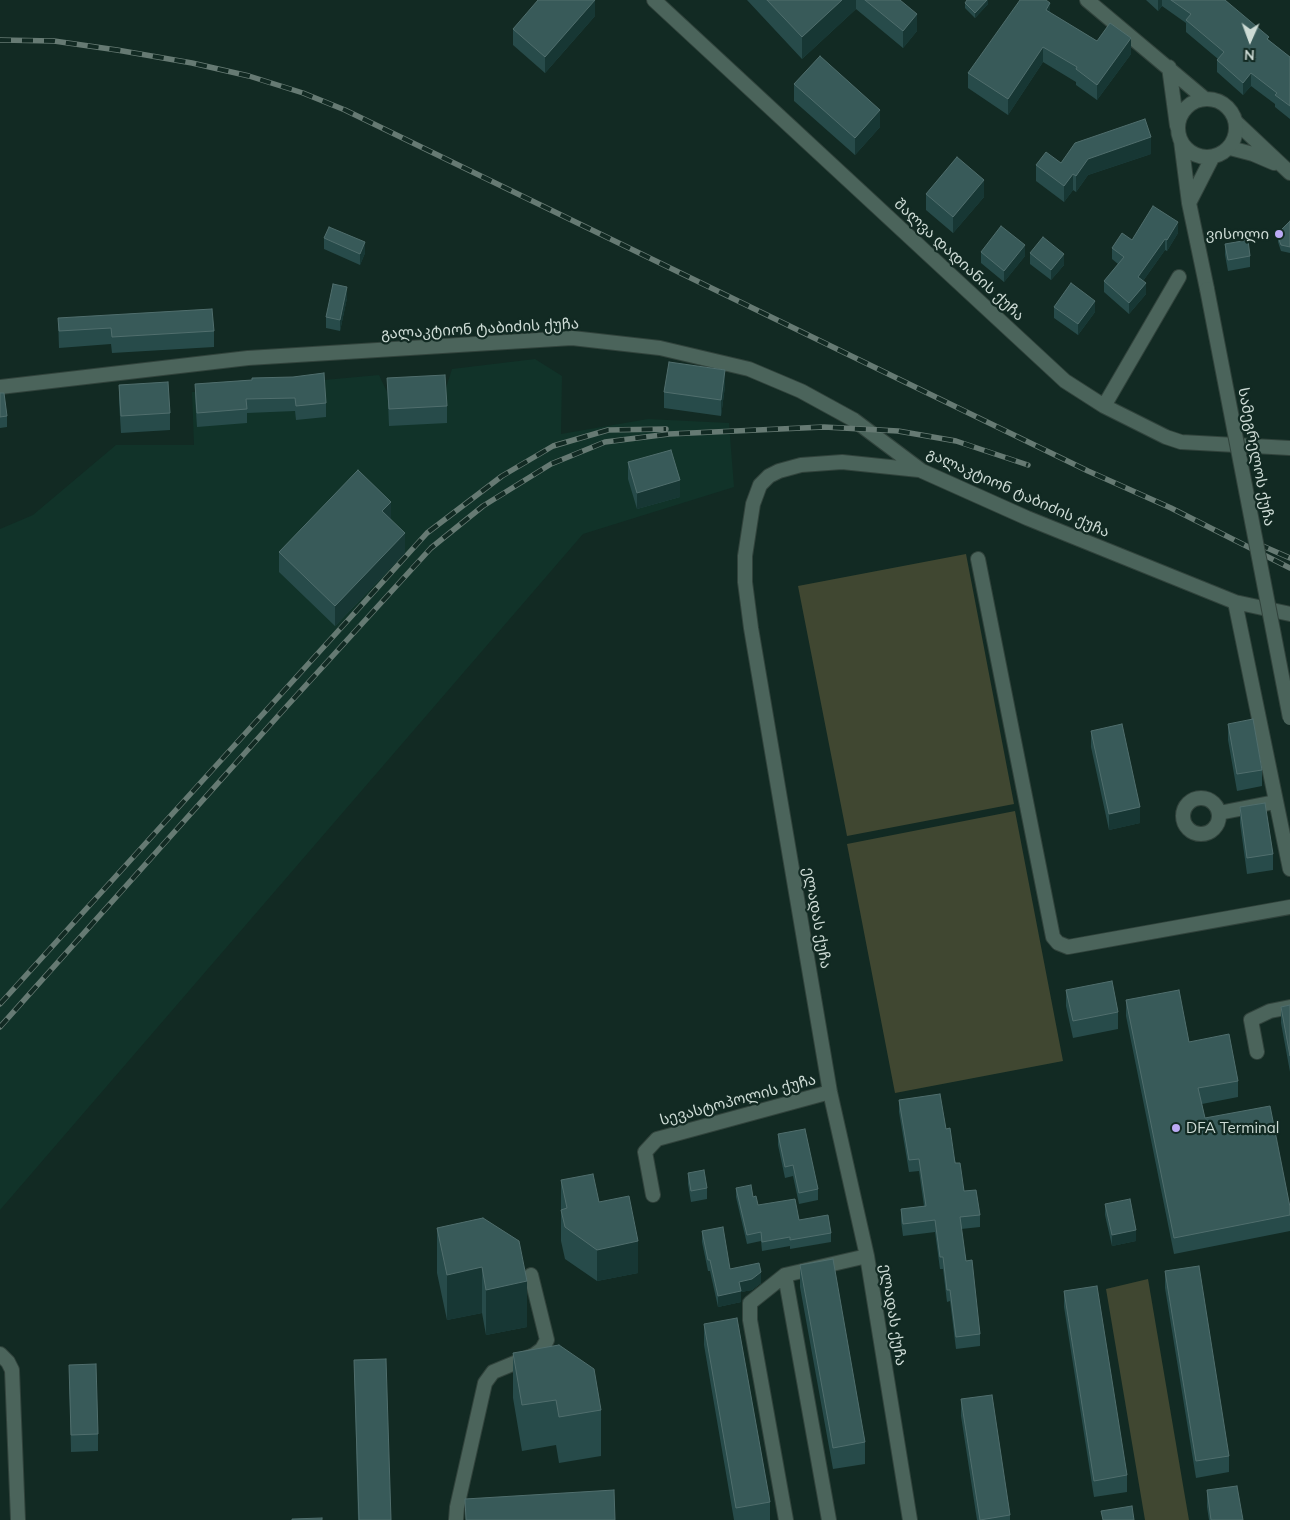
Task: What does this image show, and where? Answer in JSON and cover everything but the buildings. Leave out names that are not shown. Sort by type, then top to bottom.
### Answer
[{"type":"street","name":"შალვა დადიანის ქუჩა","points":[[654,0],[1065,381],[1104,406],[1166,437],[1181,442],[1290,448]]},
{"type":"street","points":[[1087,0],[1205,99]]},
{"type":"street","name":"სამეგრელოს ქუჩა","points":[[1169,68],[1189,203],[1290,718]]},
{"type":"street","points":[[1205,99],[1219,101],[1225,105],[1230,109],[1236,122],[1235,140],[1230,148],[1212,158],[1194,155],[1186,149],[1179,137],[1179,120],[1184,110],[1194,102],[1205,99]]},
{"type":"street","points":[[1236,122],[1286,170]]},
{"type":"street","points":[[1230,148],[1253,154],[1286,170]]},
{"type":"street","points":[[1189,203],[1212,158]]},
{"type":"street","points":[[1104,406],[1179,277]]},
{"type":"street","name":"გალაკტიონ ტაბიძის ქუჩა","points":[[0,387],[248,358],[572,338],[660,348],[748,369],[801,391],[854,420],[922,471],[1027,518],[1235,602],[1290,614]]},
{"type":"street","name":"ელადას ქუჩა","points":[[910,1520],[867,1256],[830,1092],[748,606],[745,582],[745,556],[753,504],[760,485],[769,476],[779,471],[801,465],[842,462],[922,471]]},
{"type":"street","points":[[978,559],[1053,937],[1058,943],[1068,947],[1290,907]]},
{"type":"street","points":[[1235,602],[1290,869]]},
{"type":"street","points":[[1219,813],[1275,802]]},
{"type":"street","points":[[1257,1052],[1251,1020],[1270,1011],[1290,1007]]},
{"type":"street","name":"სევასტოპოლის ქუჩა","points":[[653,1195],[645,1152],[657,1139],[830,1092]]},
{"type":"street","points":[[786,1520],[750,1320],[750,1303],[785,1275],[867,1256]]},
{"type":"street","points":[[456,1520],[457,1507],[485,1384],[494,1372],[534,1355],[542,1349],[546,1340],[530,1275]]},
{"type":"street","points":[[785,1275],[829,1520]]},
{"type":"street","points":[[0,1354],[8,1362],[12,1370],[18,1520]]},
{"type":"shaded area","points":[[535,359],[562,376],[561,434],[648,419],[729,423],[734,487],[583,534],[0,1210],[0,529],[33,515],[116,445],[194,445],[192,392],[379,375],[388,394],[445,391],[452,369]]},
{"type":"shaded area","points":[[966,554],[1014,804],[847,836],[798,586]]},
{"type":"shaded area","points":[[1015,811],[1063,1061],[895,1093],[847,844]]},
{"type":"shaded area","points":[[1148,1279],[1189,1520],[1145,1520],[1106,1289]]},
{"type":"railway","points":[[0,40],[54,41],[192,63],[249,76],[303,93],[345,110],[1088,471],[1171,508],[1290,568]]},
{"type":"railway","points":[[0,1027],[431,548],[483,506],[551,464],[605,442],[669,434],[824,427],[898,431],[956,441],[1028,465]]},
{"type":"railway","points":[[0,1004],[427,533],[502,476],[553,446],[608,430],[666,429]]},
{"type":"railway","points":[[1258,544],[1290,558]]},
{"type":"place","name":"ვისოლი","points":[[1279,234]]},
{"type":"place","name":"DFA Terminal","points":[[1176,1128]]}]
